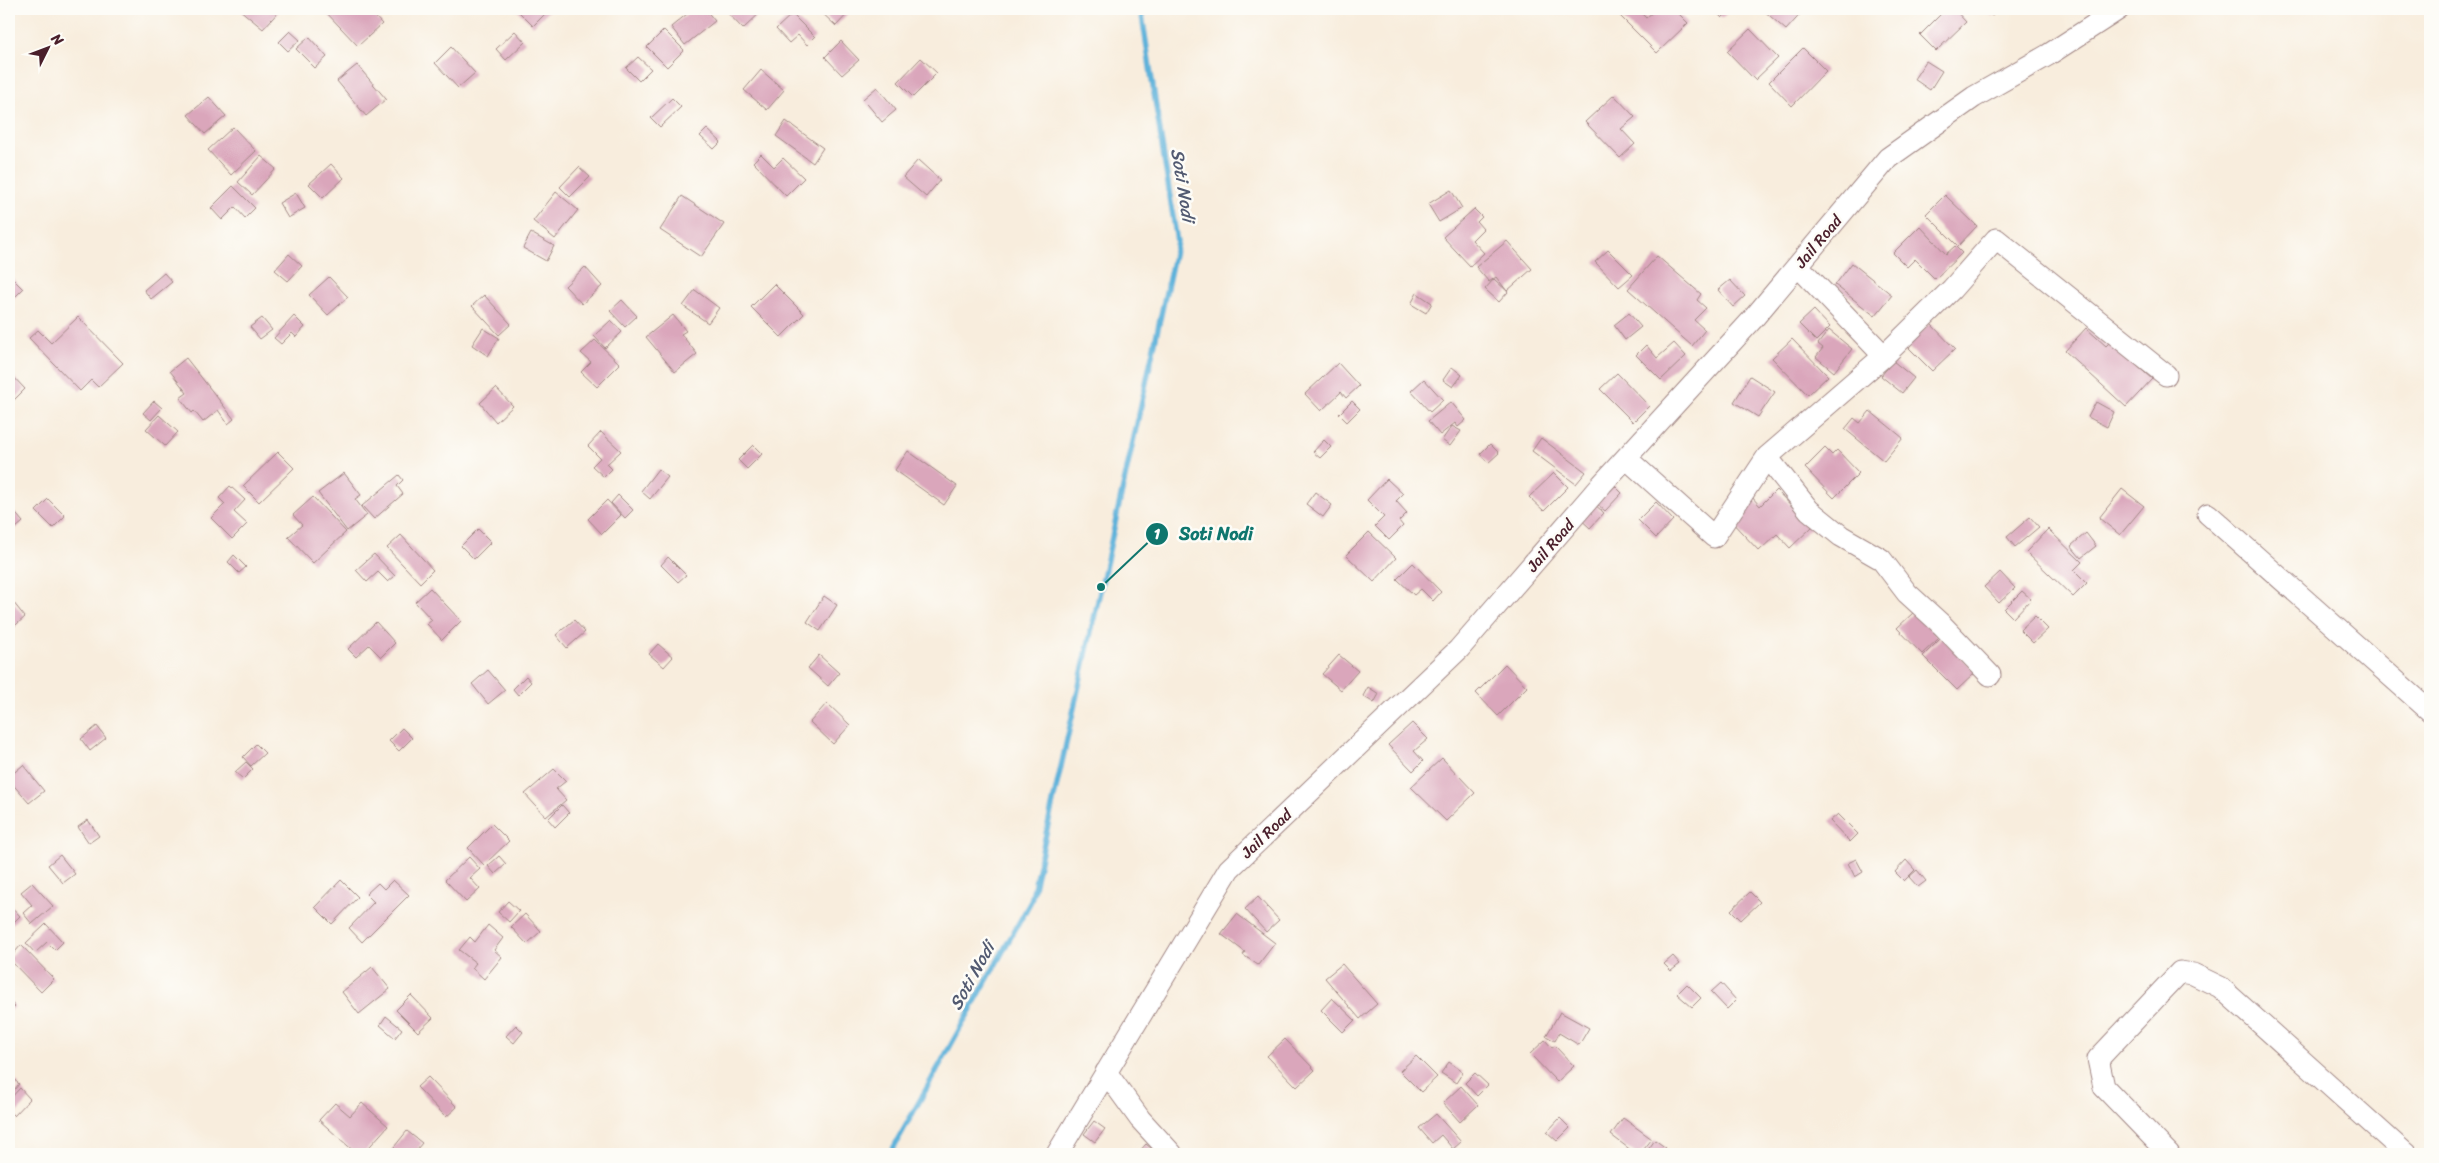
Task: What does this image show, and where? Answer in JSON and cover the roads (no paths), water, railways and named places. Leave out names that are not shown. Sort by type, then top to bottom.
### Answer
[{"type":"street","name":"Jail Road","points":[[1057,1154],[1230,869],[1459,650],[1626,458],[1752,320],[1888,158],[1974,97],[2048,55],[2119,9]]},
{"type":"street","points":[[1626,458],[1714,537],[1767,457],[1884,356],[1952,289],[1996,239],[2166,375]]},
{"type":"street","points":[[1798,266],[1884,356]]},
{"type":"street","points":[[1767,457],[1809,510],[1841,536],[1881,560],[1907,592],[1942,625],[1990,676]]},
{"type":"street","points":[[2208,514],[2430,711]]},
{"type":"street","points":[[2169,1154],[2104,1087],[2098,1060],[2180,972],[2193,974],[2220,987],[2406,1154]]},
{"type":"street","points":[[1106,1072],[1140,1119],[1172,1154]]},
{"type":"waterway","name":"Soti Nodi","points":[[890,1154],[1031,901],[1177,242],[1141,9]]},
{"type":"place","name":"Soti Nodi","points":[[1101,587]]}]
